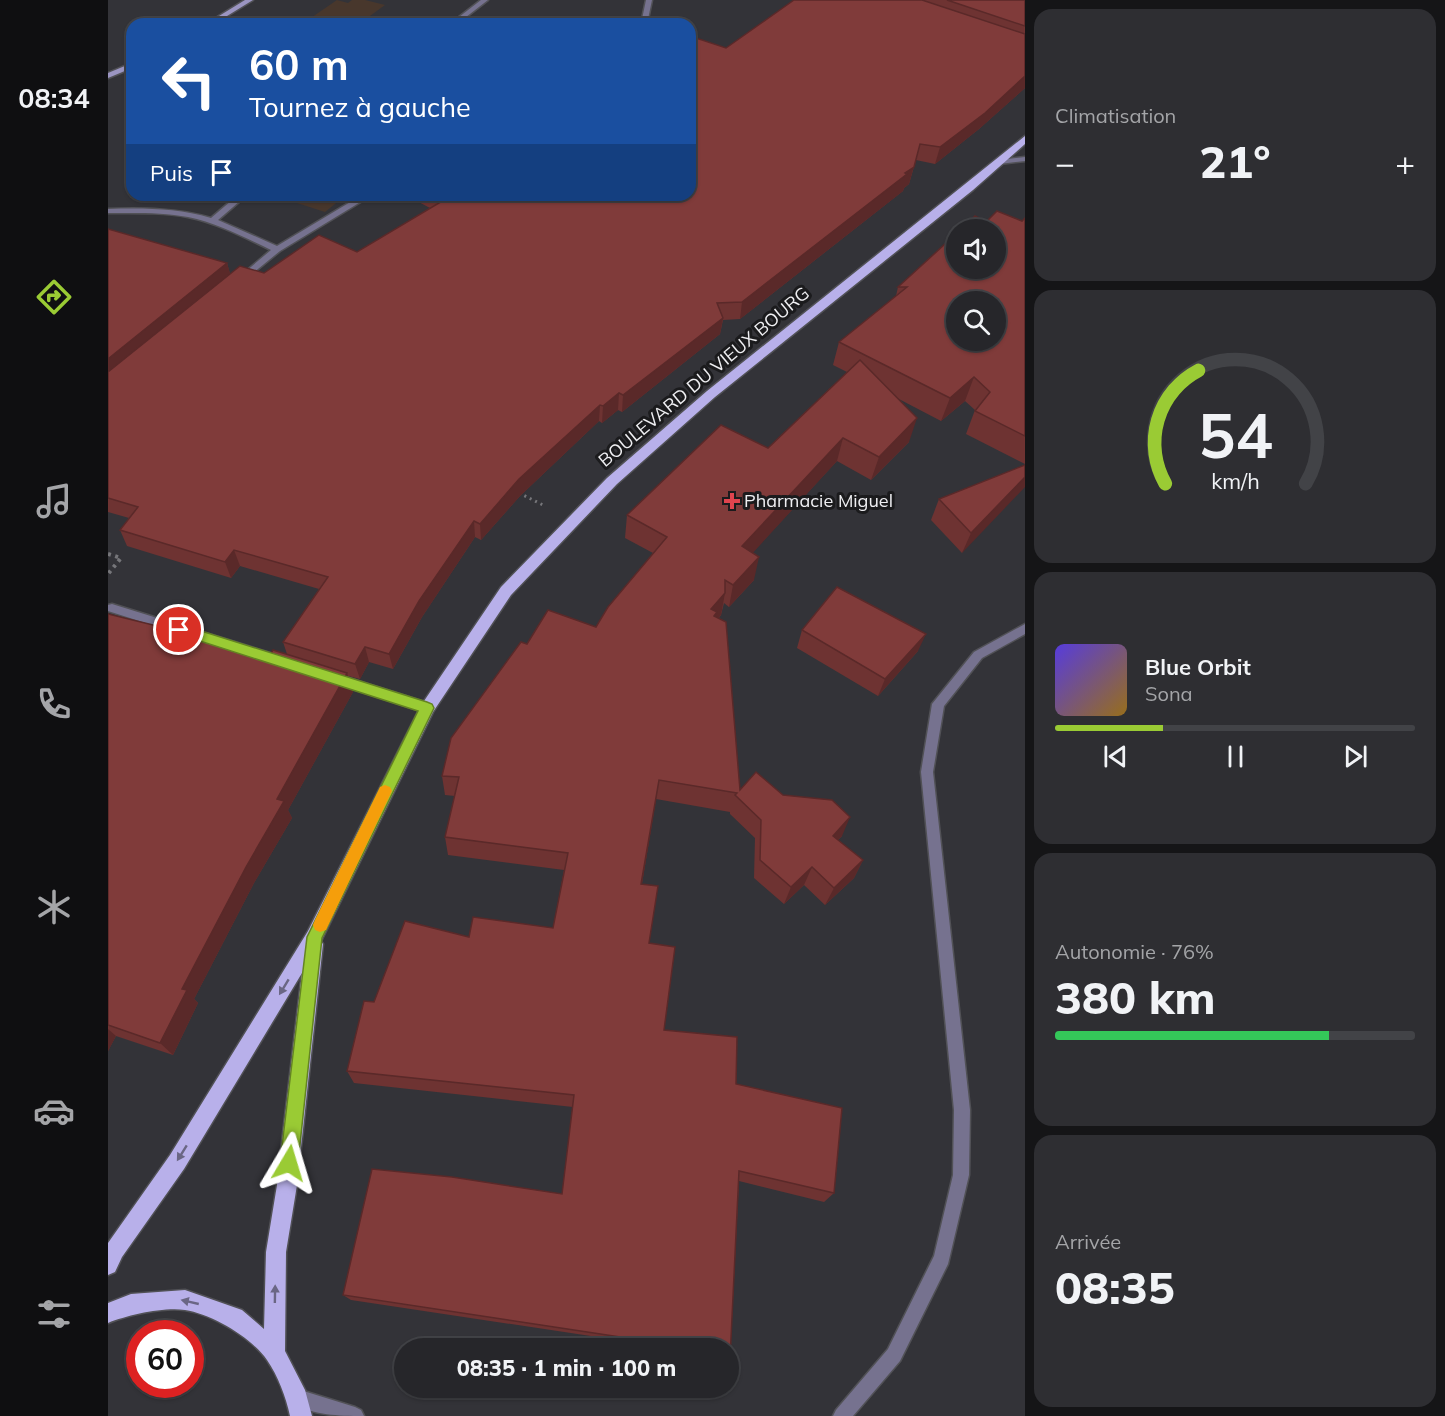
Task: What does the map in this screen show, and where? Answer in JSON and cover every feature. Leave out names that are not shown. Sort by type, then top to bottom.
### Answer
[{"type":"main road","points":[[219,18],[250,0]]},
{"type":"main road","points":[[108,76],[126,68]]},
{"type":"main road","name":"BOULEVARD DU VIEUX BOURG","points":[[108,1265],[115,1250],[177,1162],[314,937],[427,708],[506,591],[612,481],[711,394],[1025,139]]},
{"type":"main road","name":"BOULEVARD DU VIEUX BOURG","points":[[274,1352],[276,1252],[288,1174],[314,937]]},
{"type":"main road","points":[[108,1313],[131,1304],[185,1300],[235,1317],[274,1352],[299,1407]]},
{"type":"street","points":[[461,18],[485,0]]},
{"type":"street","points":[[645,18],[649,0]]},
{"type":"street","points":[[999,162],[1025,159]]},
{"type":"street","points":[[212,221],[236,201]]},
{"type":"street","points":[[234,285],[277,249],[358,201]]},
{"type":"street","points":[[108,211],[162,211],[212,221],[277,249]]},
{"type":"street","points":[[112,608],[292,665]]},
{"type":"street","points":[[842,1416],[894,1355],[942,1258],[961,1175],[962,1110],[927,772],[939,704],[978,655],[1025,628]]},
{"type":"street","points":[[326,676],[427,708]]},
{"type":"street","points":[[299,1407],[355,1416]]},
{"type":"path","points":[[511,489],[574,520]]},
{"type":"path","points":[[108,554],[121,558],[108,574]]},
{"type":"shaded area","points":[[337,0],[348,3],[352,0],[365,0],[385,5],[367,18],[311,18]]},
{"type":"shaded area","points":[[291,201],[339,201],[325,212]]},
{"type":"building","points":[[794,0],[922,0],[1025,34],[1025,76],[985,113],[940,147],[920,144],[914,167],[905,173],[907,174],[742,302],[717,303],[723,318],[623,395],[619,393],[603,406],[600,405],[519,479],[480,524],[474,521],[419,601],[389,654],[365,647],[355,664],[283,642],[328,577],[234,550],[225,562],[120,530],[138,507],[108,498],[108,372],[240,266],[264,273],[319,235],[357,252],[442,201],[696,201],[696,38],[726,48]]},
{"type":"building","points":[[947,0],[1025,0],[1025,26]]},
{"type":"building","points":[[997,211],[1022,221],[1025,218],[1025,436],[975,411],[990,392],[974,377],[950,398],[839,342],[907,287],[898,287],[946,243],[946,279],[1006,279],[1006,219],[989,219]]},
{"type":"building","points":[[108,229],[227,263],[108,359]]},
{"type":"building","points":[[860,360],[917,418],[879,457],[843,438],[742,546],[759,557],[733,585],[725,580],[725,593],[711,609],[717,612],[714,616],[726,622],[740,790],[756,772],[783,795],[832,800],[850,817],[833,836],[863,860],[834,888],[812,867],[791,887],[760,860],[761,820],[735,795],[737,793],[659,780],[641,884],[658,886],[649,943],[675,947],[664,1030],[737,1037],[736,1084],[842,1108],[834,1193],[739,1171],[731,1338],[627,1338],[343,1295],[372,1169],[452,1177],[562,1194],[574,1095],[347,1071],[364,1001],[374,1002],[405,921],[469,937],[473,917],[553,928],[568,853],[445,837],[459,777],[442,776],[451,738],[521,642],[527,644],[548,610],[596,627],[608,607],[667,537],[627,515],[721,425],[768,448]]},
{"type":"building","points":[[1025,465],[1025,477],[971,533],[939,499]]},
{"type":"building","points":[[837,587],[926,634],[885,679],[802,630]]},
{"type":"building","points":[[108,614],[198,636],[268,658],[273,650],[347,673],[277,799],[284,801],[246,867],[182,989],[187,990],[160,1043],[108,1025]]},
{"type":"slow traffic","points":[[320,925],[385,791]]},
{"type":"place","name":"Pharmacie Miguel","points":[[732,501]]},
{"type":"route","points":[[179,630],[427,708],[314,937],[289,1163]]}]
